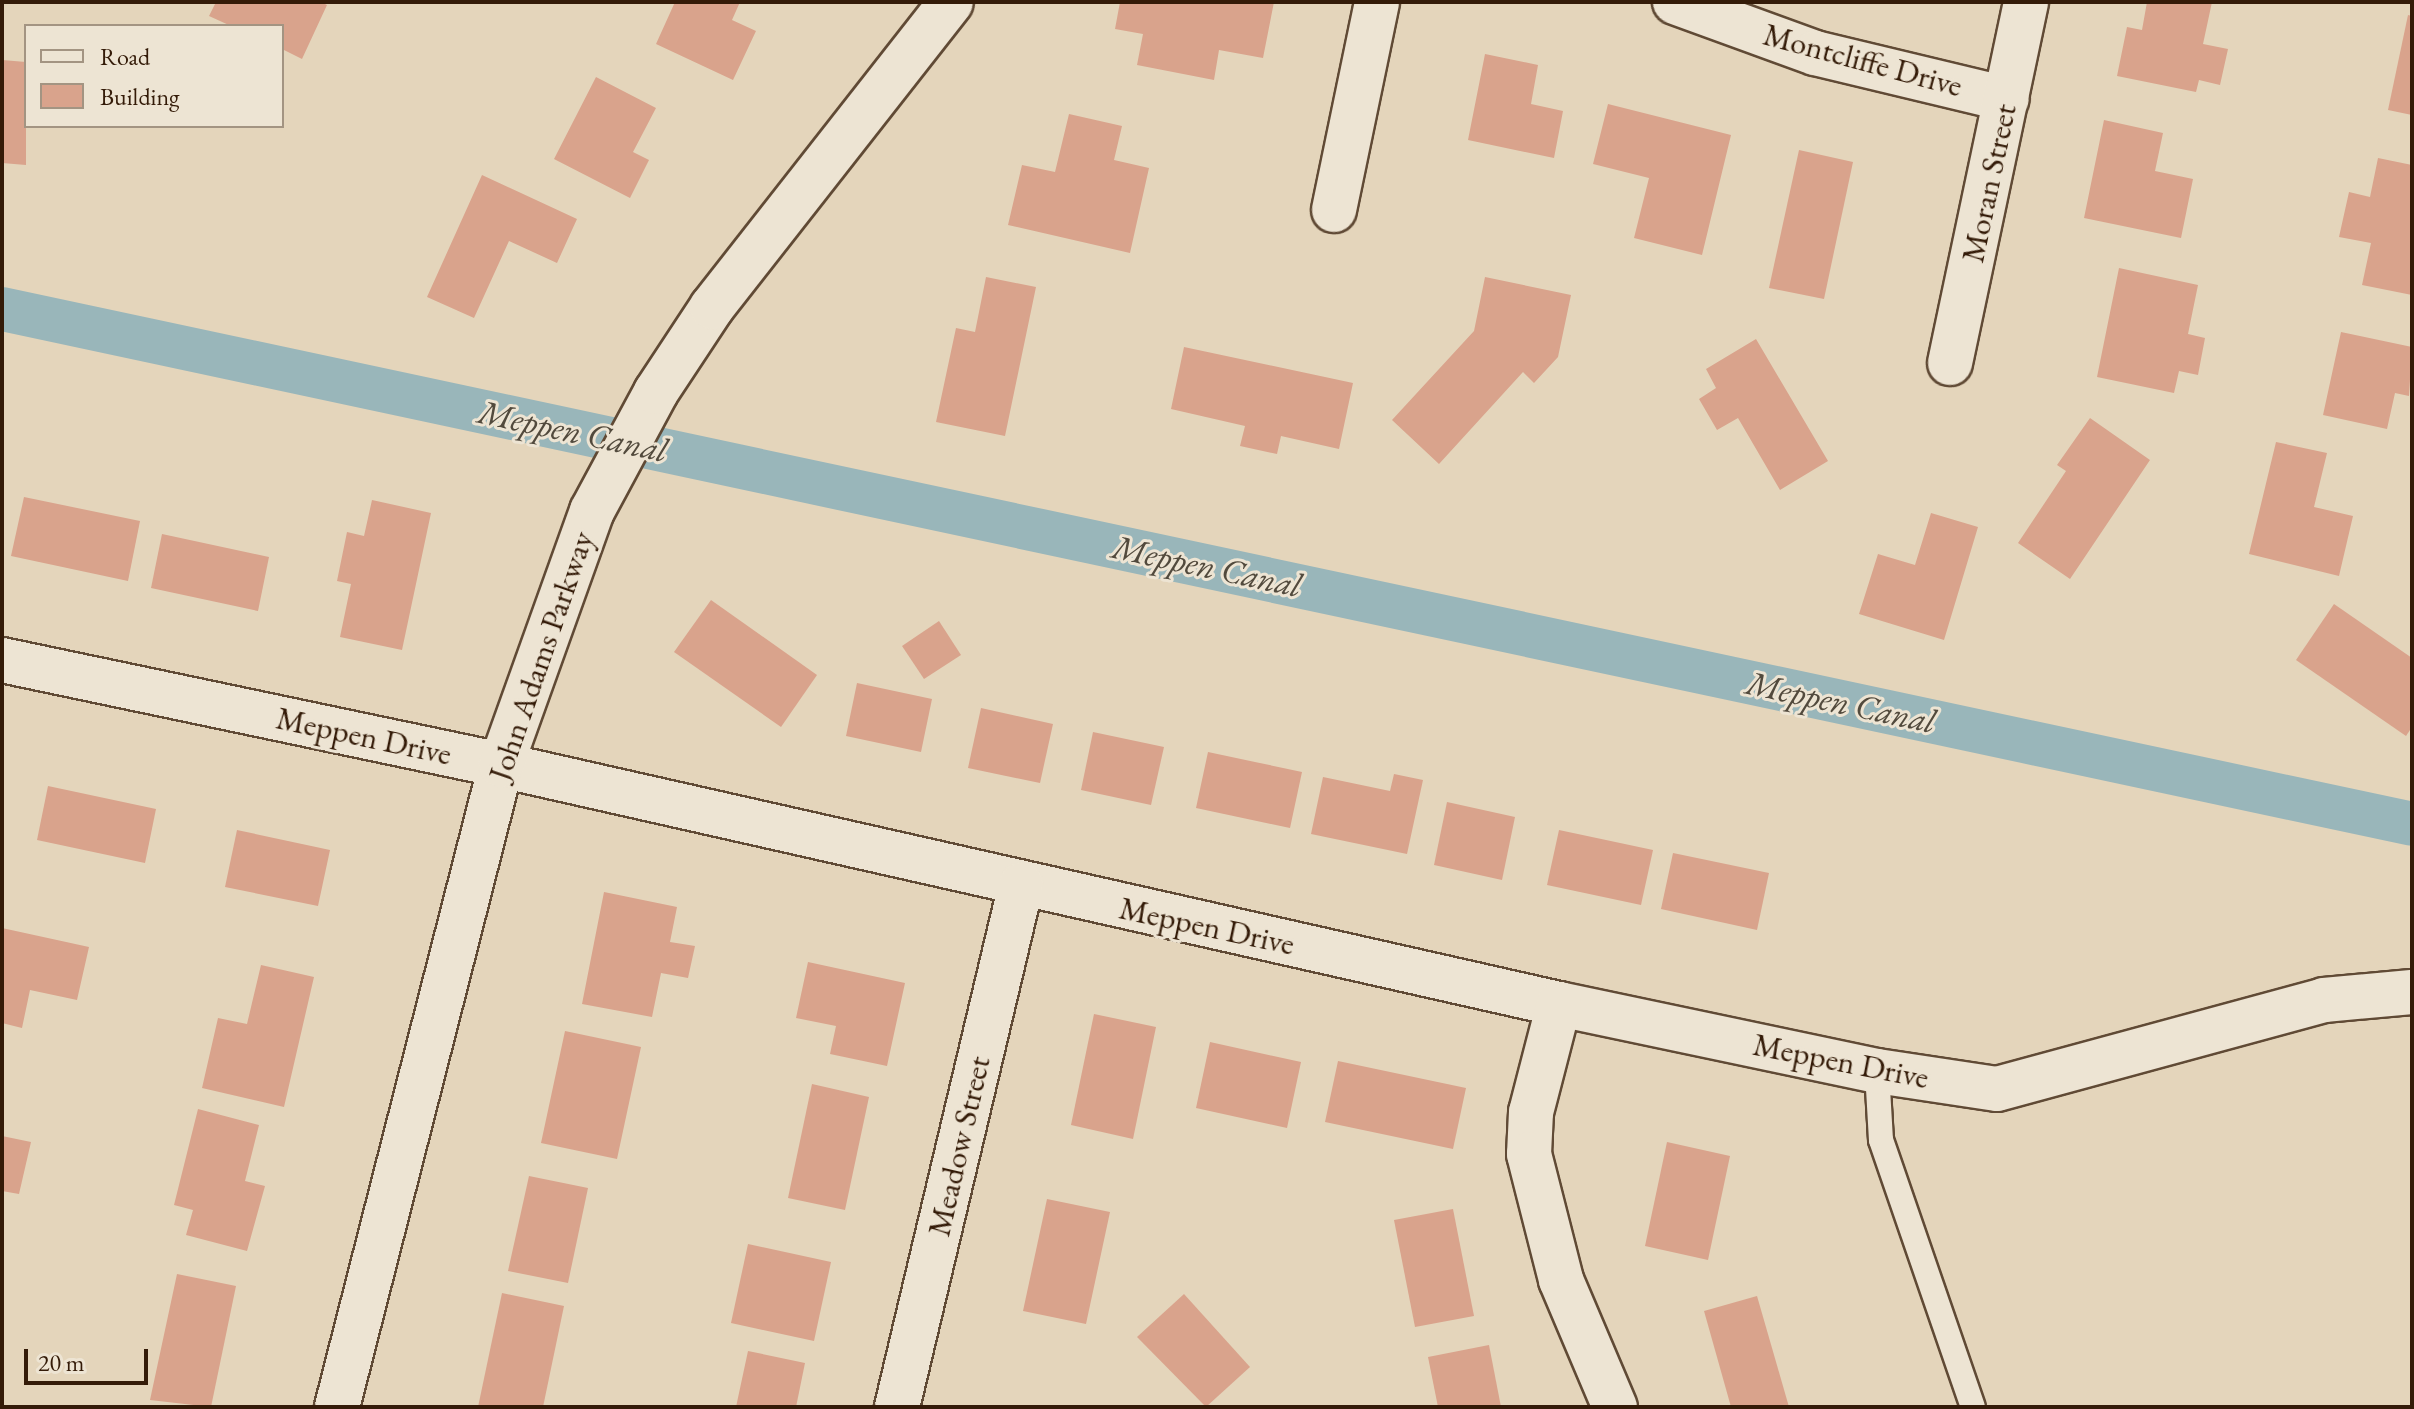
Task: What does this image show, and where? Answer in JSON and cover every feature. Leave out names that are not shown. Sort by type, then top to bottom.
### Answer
[{"type":"street","name":"John Adams Parkway","points":[[337,1407],[501,765],[544,632],[616,468],[644,414],[712,307],[951,2]]},
{"type":"street","points":[[1334,210],[1377,2]]},
{"type":"street","name":"Montcliffe Drive","points":[[1675,2],[1815,53],[2007,99]]},
{"type":"street","name":"Moran Street","points":[[1950,363],[2026,2]]},
{"type":"street","name":"Meppen Drive","points":[[2,660],[501,765],[1021,885],[1559,1004],[1877,1071],[1997,1089],[2324,1000],[2412,992]]},
{"type":"street","name":"Meadow Street","points":[[897,1407],[1021,885]]},
{"type":"street","points":[[1559,1004],[1531,1112],[1532,1179],[1561,1280],[1615,1407]]},
{"type":"lane","points":[[1877,1071],[1881,1140],[1973,1407]]},
{"type":"building","points":[[216,2],[321,2],[327,5],[302,59],[284,50],[284,24],[227,24],[209,16]]},
{"type":"building","points":[[675,2],[740,2],[732,20],[756,31],[733,80],[656,44]]},
{"type":"building","points":[[1120,2],[1274,2],[1263,58],[1219,50],[1214,80],[1137,65],[1143,34],[1115,29]]},
{"type":"building","points":[[2147,2],[2212,2],[2203,44],[2228,49],[2220,85],[2199,80],[2196,92],[2117,76],[2127,27],[2142,30]]},
{"type":"building","points":[[2408,15],[2412,16],[2412,115],[2388,110]]},
{"type":"building","points":[[1485,54],[1538,65],[1531,104],[1563,111],[1554,158],[1468,140]]},
{"type":"building","points":[[2,60],[24,62],[26,165],[2,163]]},
{"type":"building","points":[[596,77],[656,108],[633,152],[649,160],[630,198],[554,159]]},
{"type":"building","points":[[1608,104],[1731,135],[1702,255],[1634,238],[1649,178],[1593,164]]},
{"type":"building","points":[[1069,114],[1122,126],[1114,160],[1149,168],[1130,253],[1008,225],[1022,165],[1055,172]]},
{"type":"building","points":[[2104,120],[2163,133],[2155,171],[2193,179],[2181,238],[2084,218]]},
{"type":"building","points":[[1799,150],[1853,162],[1824,299],[1769,288]]},
{"type":"building","points":[[2378,158],[2412,165],[2412,295],[2362,285],[2371,243],[2339,237],[2349,192],[2370,197]]},
{"type":"building","points":[[482,175],[577,219],[557,263],[509,241],[474,318],[427,297]]},
{"type":"building","points":[[2119,268],[2198,285],[2188,334],[2205,338],[2198,375],[2179,371],[2174,393],[2097,377]]},
{"type":"building","points":[[986,277],[1036,287],[1005,436],[936,422],[956,328],[975,332]]},
{"type":"building","points":[[1485,277],[1571,295],[1558,357],[1534,383],[1523,372],[1439,464],[1392,420],[1474,331]]},
{"type":"building","points":[[2341,332],[2412,347],[2409,396],[2395,393],[2387,429],[2323,415]]},
{"type":"building","points":[[1756,339],[1828,461],[1780,490],[1738,418],[1717,430],[1699,399],[1716,388],[1706,369]]},
{"type":"building","points":[[1184,347],[1353,383],[1339,449],[1281,436],[1277,454],[1240,446],[1245,426],[1171,409]]},
{"type":"building","points":[[2090,418],[2150,460],[2070,579],[2018,543],[2066,471],[2057,465]]},
{"type":"building","points":[[2276,442],[2327,453],[2314,507],[2353,516],[2339,576],[2249,554]]},
{"type":"building","points":[[24,497],[140,521],[128,581],[11,556]]},
{"type":"building","points":[[372,500],[431,513],[402,650],[340,637],[351,584],[337,581],[347,532],[364,536]]},
{"type":"building","points":[[1931,513],[1978,527],[1944,640],[1859,614],[1878,554],[1915,565]]},
{"type":"building","points":[[162,534],[269,557],[258,611],[151,588]]},
{"type":"building","points":[[711,600],[817,675],[781,727],[674,652]]},
{"type":"building","points":[[2334,604],[2412,658],[2412,727],[2406,736],[2296,660]]},
{"type":"building","points":[[939,621],[961,655],[924,679],[902,646]]},
{"type":"building","points":[[857,683],[932,699],[921,752],[846,736]]},
{"type":"building","points":[[981,708],[1053,724],[1040,783],[968,768]]},
{"type":"building","points":[[1093,732],[1164,747],[1151,805],[1081,790]]},
{"type":"building","points":[[1208,752],[1302,772],[1290,828],[1196,808]]},
{"type":"building","points":[[1394,774],[1423,780],[1407,854],[1311,834],[1323,777],[1390,791]]},
{"type":"building","points":[[48,786],[156,809],[145,863],[37,840]]},
{"type":"building","points":[[1447,802],[1515,817],[1502,880],[1434,865]]},
{"type":"building","points":[[237,830],[330,850],[318,906],[225,887]]},
{"type":"building","points":[[1559,830],[1653,850],[1641,905],[1547,885]]},
{"type":"building","points":[[1673,853],[1769,873],[1757,930],[1661,909]]},
{"type":"building","points":[[604,892],[677,907],[670,942],[695,946],[688,978],[661,973],[652,1017],[582,1004]]},
{"type":"building","points":[[2,928],[89,947],[77,1000],[30,990],[22,1028],[2,1023]]},
{"type":"building","points":[[808,962],[905,983],[887,1066],[830,1054],[836,1026],[796,1018]]},
{"type":"building","points":[[261,965],[314,977],[284,1107],[202,1088],[218,1018],[247,1024]]},
{"type":"building","points":[[1094,1014],[1156,1027],[1133,1139],[1071,1125]]},
{"type":"building","points":[[565,1031],[641,1047],[617,1159],[541,1143]]},
{"type":"building","points":[[1210,1042],[1301,1062],[1287,1128],[1196,1108]]},
{"type":"building","points":[[1338,1061],[1466,1088],[1453,1149],[1325,1122]]},
{"type":"building","points":[[812,1084],[869,1097],[845,1210],[788,1198]]},
{"type":"building","points":[[198,1109],[259,1125],[245,1181],[265,1186],[247,1251],[186,1235],[193,1210],[174,1205]]},
{"type":"building","points":[[2,1136],[31,1142],[19,1194],[2,1191]]},
{"type":"building","points":[[1667,1142],[1730,1156],[1708,1260],[1645,1246]]},
{"type":"building","points":[[529,1176],[588,1188],[568,1283],[508,1271]]},
{"type":"building","points":[[1047,1199],[1110,1212],[1086,1324],[1023,1311]]},
{"type":"building","points":[[1453,1209],[1474,1316],[1415,1327],[1394,1220]]},
{"type":"building","points":[[748,1244],[831,1262],[814,1341],[731,1323]]},
{"type":"building","points":[[177,1274],[236,1286],[211,1407],[150,1400]]},
{"type":"building","points":[[502,1293],[564,1306],[543,1407],[478,1407]]},
{"type":"building","points":[[1184,1294],[1250,1367],[1206,1407],[1137,1337]]},
{"type":"building","points":[[1757,1296],[1789,1407],[1731,1407],[1704,1311]]},
{"type":"building","points":[[1489,1345],[1501,1407],[1438,1407],[1428,1357]]},
{"type":"building","points":[[748,1351],[805,1363],[796,1407],[736,1407]]},
{"type":"waterway","name":"Meppen Canal","points":[[2,309],[2412,824]]}]
